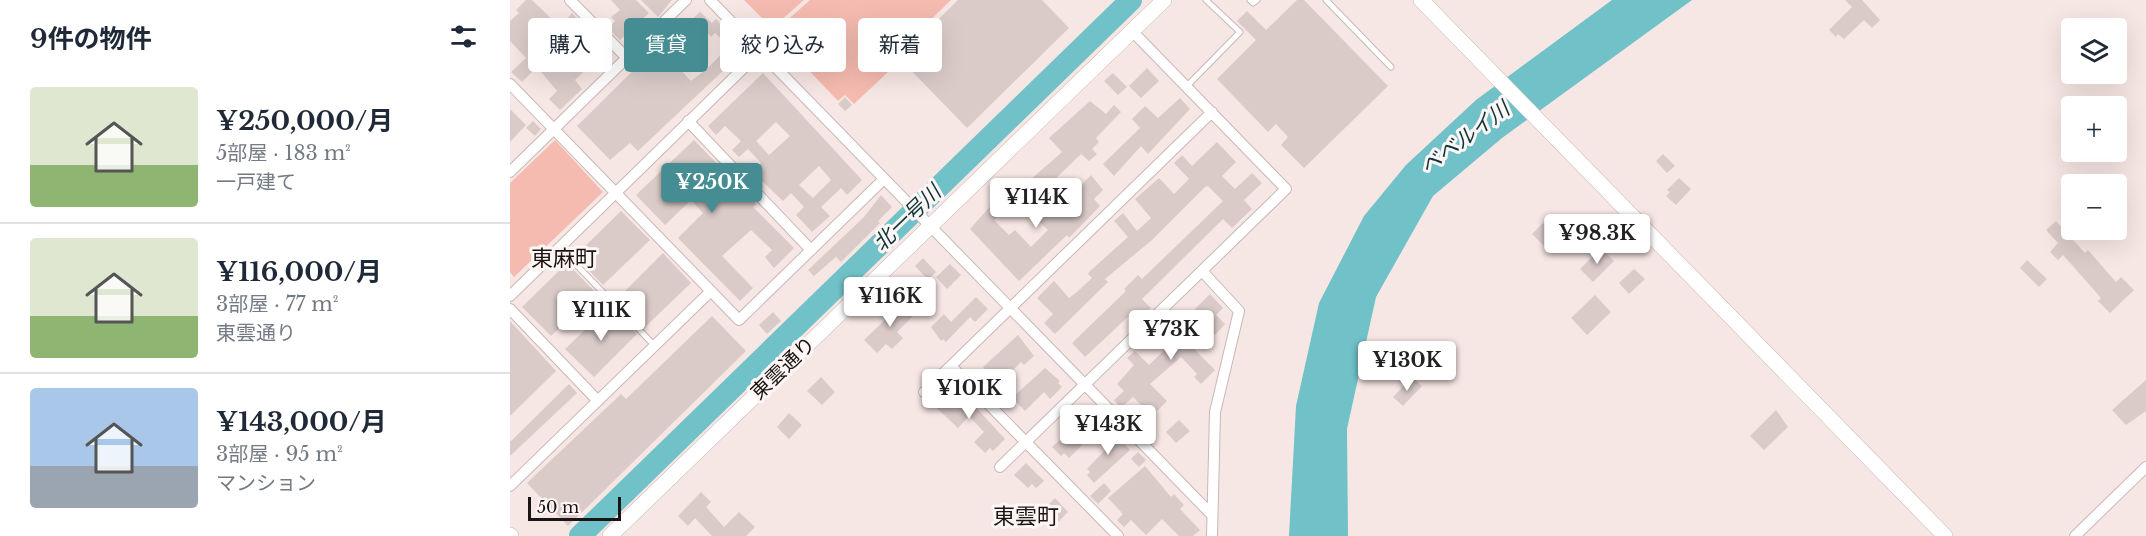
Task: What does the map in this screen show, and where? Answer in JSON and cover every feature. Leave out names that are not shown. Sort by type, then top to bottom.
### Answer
[{"type":"street","points":[[570,0],[624,55]]},
{"type":"street","points":[[668,18],[686,0]]},
{"type":"street","points":[[710,0],[727,18]]},
{"type":"street","name":"東雲通り","points":[[610,536],[1163,0]]},
{"type":"street","points":[[1421,0],[1945,536]]},
{"type":"street","points":[[1000,467],[1286,189],[1132,32]]},
{"type":"street","points":[[510,172],[624,61]]},
{"type":"street","points":[[510,296],[739,72]]},
{"type":"street","points":[[780,72],[1212,515]]},
{"type":"street","points":[[510,84],[739,320],[884,179]]},
{"type":"street","points":[[924,392],[1212,112]]},
{"type":"street","points":[[688,121],[811,250]]},
{"type":"street","points":[[1202,271],[1239,311],[1215,412],[1212,536]]},
{"type":"street","points":[[510,486],[711,291]]},
{"type":"street","points":[[510,309],[598,401]]},
{"type":"street","points":[[951,366],[1118,536]]},
{"type":"street","points":[[2075,536],[2146,467]]},
{"type":"lane","points":[[1250,0],[1253,3],[1257,0]]},
{"type":"lane","points":[[1326,0],[1391,68]]},
{"type":"lane","points":[[1187,86],[1240,32],[1210,1]]},
{"type":"lane","points":[[560,247],[655,346]]},
{"type":"shaded area","points":[[744,0],[804,0],[783,18],[762,18]]},
{"type":"shaded area","points":[[810,0],[951,0],[932,18],[858,18],[858,72],[888,72],[854,104],[845,95],[838,101],[810,72],[846,72],[846,18],[790,18]]},
{"type":"shaded area","points":[[555,140],[603,192],[514,277],[510,272],[510,183]]},
{"type":"water","name":"ベベルイ川","points":[[1612,0],[1692,0],[1502,138],[1433,196],[1376,297],[1347,429],[1348,536],[1289,536],[1296,406],[1319,303],[1364,216],[1406,165],[1476,100]]},
{"type":"building","points":[[526,0],[532,0],[551,18],[528,18],[528,72],[532,72],[522,82],[511,72],[526,58],[510,41],[510,21],[519,13],[516,10]]},
{"type":"building","points":[[611,0],[636,0],[649,13],[644,18],[624,18],[624,36],[620,40],[612,32],[612,24],[615,21],[611,17],[620,10]]},
{"type":"building","points":[[641,0],[672,0],[658,17]]},
{"type":"building","points":[[958,0],[1042,0],[1069,28],[967,128],[913,72],[942,72],[942,18],[940,18]]},
{"type":"building","points":[[1297,0],[1304,0],[1388,86],[1304,168],[1281,145],[1288,137],[1276,124],[1268,132],[1217,79],[1256,40],[1237,21],[1247,11],[1266,30]]},
{"type":"building","points":[[1845,0],[1862,0],[1880,20],[1872,28],[1864,20],[1844,39],[1838,34],[1836,37],[1829,30],[1852,7]]},
{"type":"building","points":[[700,12],[707,18],[694,18]]},
{"type":"building","points":[[572,13],[577,18],[568,18]]},
{"type":"building","points":[[708,19],[712,23],[716,19],[720,24],[720,38],[715,33],[711,37],[708,34]]},
{"type":"building","points":[[720,55],[722,72],[638,151],[630,143],[610,160],[577,126],[632,72],[682,72],[691,81],[703,72],[708,72],[708,68]]},
{"type":"building","points":[[1147,68],[1159,81],[1141,98],[1129,86]]},
{"type":"building","points":[[541,72],[584,72],[575,80],[582,89],[560,110],[549,99],[557,91]]},
{"type":"building","points":[[763,73],[862,180],[847,195],[841,188],[821,207],[830,216],[812,232],[796,215],[804,207],[791,193],[783,201],[753,171],[761,163],[748,149],[739,157],[732,150],[741,141],[725,126],[716,135],[708,126]],"holes":[[[776,122],[790,136],[769,155],[756,141]],[[819,166],[831,180],[813,198],[799,185]]]},
{"type":"building","points":[[1113,73],[1127,87],[1118,95],[1104,81]]},
{"type":"building","points":[[845,97],[852,105],[845,111],[838,104]]},
{"type":"building","points":[[1180,98],[1190,109],[1148,154],[1141,146],[1114,176],[1103,164],[1140,128],[1132,119],[1145,106],[1158,118]]},
{"type":"building","points":[[1090,101],[1106,114],[1114,105],[1121,112],[1096,138],[1099,142],[1092,149],[1097,154],[1089,161],[1081,154],[1046,188],[1043,185],[1023,204],[1011,191],[1026,177],[1029,181],[1062,152],[1049,138]]},
{"type":"building","points":[[510,109],[526,125],[510,142]]},
{"type":"building","points":[[533,121],[541,129],[535,136],[526,128]]},
{"type":"building","points":[[694,140],[756,204],[753,207],[794,248],[774,268],[765,257],[772,250],[751,230],[722,256],[753,288],[740,301],[678,238],[703,213],[691,200],[665,225],[636,195]]},
{"type":"building","points":[[1217,142],[1236,162],[1222,176],[1235,189],[1252,173],[1262,183],[1244,200],[1252,209],[1232,228],[1223,219],[1142,299],[1151,308],[1138,320],[1131,314],[1085,357],[1072,343],[1126,291],[1124,289],[1138,275],[1142,279],[1223,201],[1208,186],[1205,187],[1152,240],[1105,279],[1108,282],[1055,334],[1044,323],[1053,314],[1037,298],[1054,281],[1069,298],[1077,292],[1092,278],[1088,274],[1090,271],[1128,237],[1114,221],[1123,213],[1137,231],[1151,218],[1135,199],[1159,178],[1174,194],[1189,179],[1174,163],[1182,155],[1192,166]]},
{"type":"building","points":[[1663,154],[1675,166],[1667,173],[1656,161]]},
{"type":"building","points":[[1091,175],[1103,190],[1094,199],[1100,206],[1069,238],[1067,235],[1019,281],[970,229],[1003,192],[1012,202],[994,220],[1009,235],[1015,230],[1031,247],[1048,230],[1040,222],[1054,207],[1057,210]]},
{"type":"building","points":[[1679,178],[1691,189],[1676,205],[1666,196],[1670,192],[1667,190]]},
{"type":"building","points":[[881,195],[892,207],[878,221],[880,223],[841,262],[836,257],[814,276],[808,270],[864,217]]},
{"type":"building","points":[[621,211],[650,240],[603,285],[575,256]]},
{"type":"building","points":[[2056,221],[2061,227],[2061,240],[2073,240],[2085,253],[2088,250],[2116,282],[2121,277],[2134,290],[2110,313],[2098,301],[2101,298],[2063,255],[2058,260],[2050,252],[2058,243],[2046,230]]},
{"type":"building","points":[[1543,223],[1558,237],[1547,249],[1532,234]]},
{"type":"building","points":[[1601,248],[1614,261],[1593,282],[1580,269]]},
{"type":"building","points":[[663,253],[691,283],[644,328],[617,299]]},
{"type":"building","points":[[923,258],[936,272],[928,280],[915,266]]},
{"type":"building","points":[[2027,260],[2047,279],[2039,287],[2020,268]]},
{"type":"building","points":[[567,263],[596,293],[551,336],[522,307]]},
{"type":"building","points":[[950,264],[961,275],[947,289],[936,277]]},
{"type":"building","points":[[1634,269],[1645,279],[1629,294],[1619,283]]},
{"type":"building","points":[[1210,294],[1223,308],[1216,315],[1225,324],[1215,335],[1212,332],[1194,349],[1215,370],[1201,384],[1194,377],[1197,374],[1181,357],[1150,384],[1167,401],[1152,416],[1133,397],[1121,408],[1114,400],[1124,391],[1117,384],[1134,365],[1127,358],[1135,351],[1149,365],[1183,332],[1186,334],[1203,317],[1195,309]]},
{"type":"building","points":[[1595,295],[1611,312],[1587,335],[1571,318]]},
{"type":"building","points":[[976,297],[988,309],[975,322],[970,317],[946,342],[943,339],[941,341],[931,327],[944,314],[951,322]]},
{"type":"building","points":[[899,299],[914,315],[897,332],[903,338],[892,349],[886,344],[877,353],[864,340],[891,314],[887,310]]},
{"type":"building","points":[[609,307],[637,334],[594,377],[565,349]]},
{"type":"building","points":[[773,312],[781,321],[767,334],[759,325]]},
{"type":"building","points":[[712,316],[746,351],[568,526],[527,483],[621,394],[626,399]]},
{"type":"building","points":[[510,321],[556,371],[510,416]]},
{"type":"building","points":[[1018,335],[1034,356],[1024,365],[1021,362],[1001,382],[1005,386],[994,396],[988,389],[997,381],[983,367]]},
{"type":"building","points":[[1045,368],[1060,381],[1058,383],[1062,387],[1050,399],[1044,392],[1025,411],[1012,398]]},
{"type":"building","points":[[821,377],[835,392],[822,405],[807,391]]},
{"type":"building","points":[[1412,377],[1422,386],[1403,406],[1393,397]]},
{"type":"building","points":[[2146,380],[2146,411],[2126,425],[2112,410]]},
{"type":"building","points":[[569,384],[577,393],[510,456],[510,442]]},
{"type":"building","points":[[938,390],[955,407],[962,400],[966,404],[969,400],[1005,439],[993,451],[990,448],[985,453],[974,442],[984,432],[969,416],[958,428],[928,400]]},
{"type":"building","points":[[1776,410],[1788,427],[1764,450],[1750,436]]},
{"type":"building","points":[[789,413],[802,425],[789,439],[777,427]]},
{"type":"building","points":[[1179,420],[1190,431],[1176,443],[1166,432]]},
{"type":"building","points":[[1110,428],[1130,450],[1094,483],[1087,475],[1090,472],[1087,469],[1110,445],[1101,436]]},
{"type":"building","points":[[1071,430],[1084,443],[1069,458],[1064,453],[1061,456],[1052,447]]},
{"type":"building","points":[[1138,452],[1146,460],[1139,467],[1131,459]]},
{"type":"building","points":[[1026,463],[1044,481],[1036,488],[1032,484],[1028,488],[1014,475]]},
{"type":"building","points":[[1145,466],[1171,497],[1174,494],[1184,505],[1180,509],[1200,530],[1193,536],[1179,536],[1162,519],[1146,535],[1131,520],[1124,527],[1117,520],[1123,514],[1108,498]]},
{"type":"building","points":[[1104,483],[1111,491],[1098,504],[1090,496]]},
{"type":"building","points":[[701,492],[711,502],[706,507],[724,527],[739,512],[755,527],[746,536],[712,536],[695,518],[688,526],[678,516]]},
{"type":"building","points":[[1055,498],[1068,512],[1055,525],[1042,511]]},
{"type":"waterway","name":"北一号川","points":[[580,536],[1131,0]]},
{"type":"district","name":"東麻町","points":[[564,258]]},
{"type":"district","name":"東雲町","points":[[1026,516]]}]
